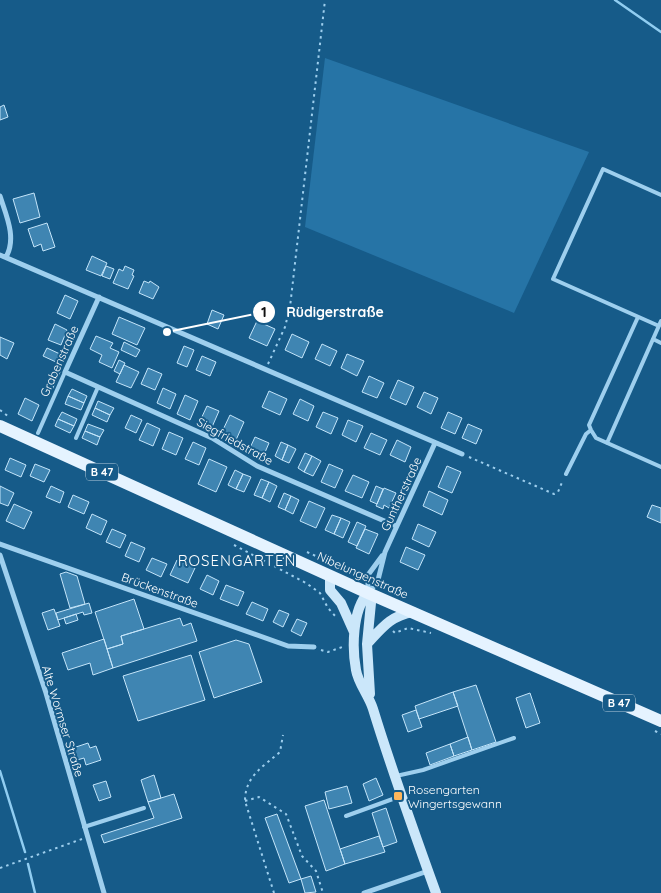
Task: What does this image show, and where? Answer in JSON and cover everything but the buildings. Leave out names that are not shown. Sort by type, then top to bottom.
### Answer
[{"type":"main road","name":"Nibelungenstraße","points":[[0,426],[368,593],[661,720]]},
{"type":"main road","points":[[330,576],[330,590],[339,599],[354,632]]},
{"type":"main road","points":[[368,593],[362,601],[354,632],[356,672],[372,705]]},
{"type":"main road","points":[[368,593],[371,603],[367,644],[368,684],[372,705],[394,777],[436,893]]},
{"type":"main road","points":[[367,644],[395,617],[413,612]]},
{"type":"street","points":[[0,196],[11,234],[11,249],[6,257]]},
{"type":"street","points":[[0,255],[462,454]]},
{"type":"street","name":"Grabenstraße","points":[[65,372],[99,297]]},
{"type":"street","name":"Siegfriedstraße","points":[[65,372],[212,438],[257,466],[396,526]]},
{"type":"street","name":"Guntherstraße","points":[[368,593],[378,580],[385,552],[435,444]]},
{"type":"street","name":"Brückenstraße","points":[[0,544],[288,646],[314,648]]},
{"type":"street","name":"Guntherstraße","points":[[368,575],[385,552]]},
{"type":"street","name":"Alte Wormser Straße","points":[[0,555],[46,694],[104,893]]},
{"type":"street","points":[[368,575],[368,593]]},
{"type":"street","points":[[364,893],[428,871]]},
{"type":"lane","points":[[607,443],[660,323],[638,316],[553,279],[603,169],[661,195]]},
{"type":"lane","points":[[638,316],[589,425],[596,438],[661,467]]},
{"type":"lane","points":[[653,339],[661,343]]},
{"type":"lane","name":"Grabenstraße","points":[[38,433],[65,372]]},
{"type":"lane","points":[[76,438],[98,387]]},
{"type":"lane","points":[[566,474],[586,434],[591,430]]},
{"type":"lane","points":[[394,777],[423,770],[514,738]]},
{"type":"lane","points":[[346,816],[401,796]]},
{"type":"lane","points":[[84,827],[144,808]]},
{"type":"path","points":[[266,368],[285,327],[290,307],[325,0]]},
{"type":"path","points":[[0,410],[13,420]]},
{"type":"path","points":[[462,454],[554,494],[558,492],[566,474]]},
{"type":"path","points":[[304,551],[357,575],[362,573],[368,575]]},
{"type":"path","points":[[378,580],[384,587],[402,595]]},
{"type":"path","points":[[334,615],[338,619]]},
{"type":"path","points":[[390,636],[395,633]]},
{"type":"path","points":[[314,648],[328,652],[350,644]]},
{"type":"path","points":[[274,893],[245,801],[245,790],[254,774],[280,752],[283,735]]},
{"type":"path","points":[[245,801],[259,797],[286,814],[302,856],[316,871],[323,893]]},
{"type":"path","points":[[0,868],[87,838]]},
{"type":"shaded area","points":[[325,58],[589,152],[514,313],[305,227]]},
{"type":"waterway","points":[[615,0],[661,32]]},
{"type":"waterway","points":[[0,771],[25,852]]},
{"type":"waterway","points":[[28,864],[35,893]]},
{"type":"place","name":"Rüdigerstraße","points":[[167,332]]},
{"type":"place","name":"Rosengarten Wingertsgewann","points":[[398,796]]},
{"type":"district","name":"ROSENGARTEN","points":[[237,560]]}]
